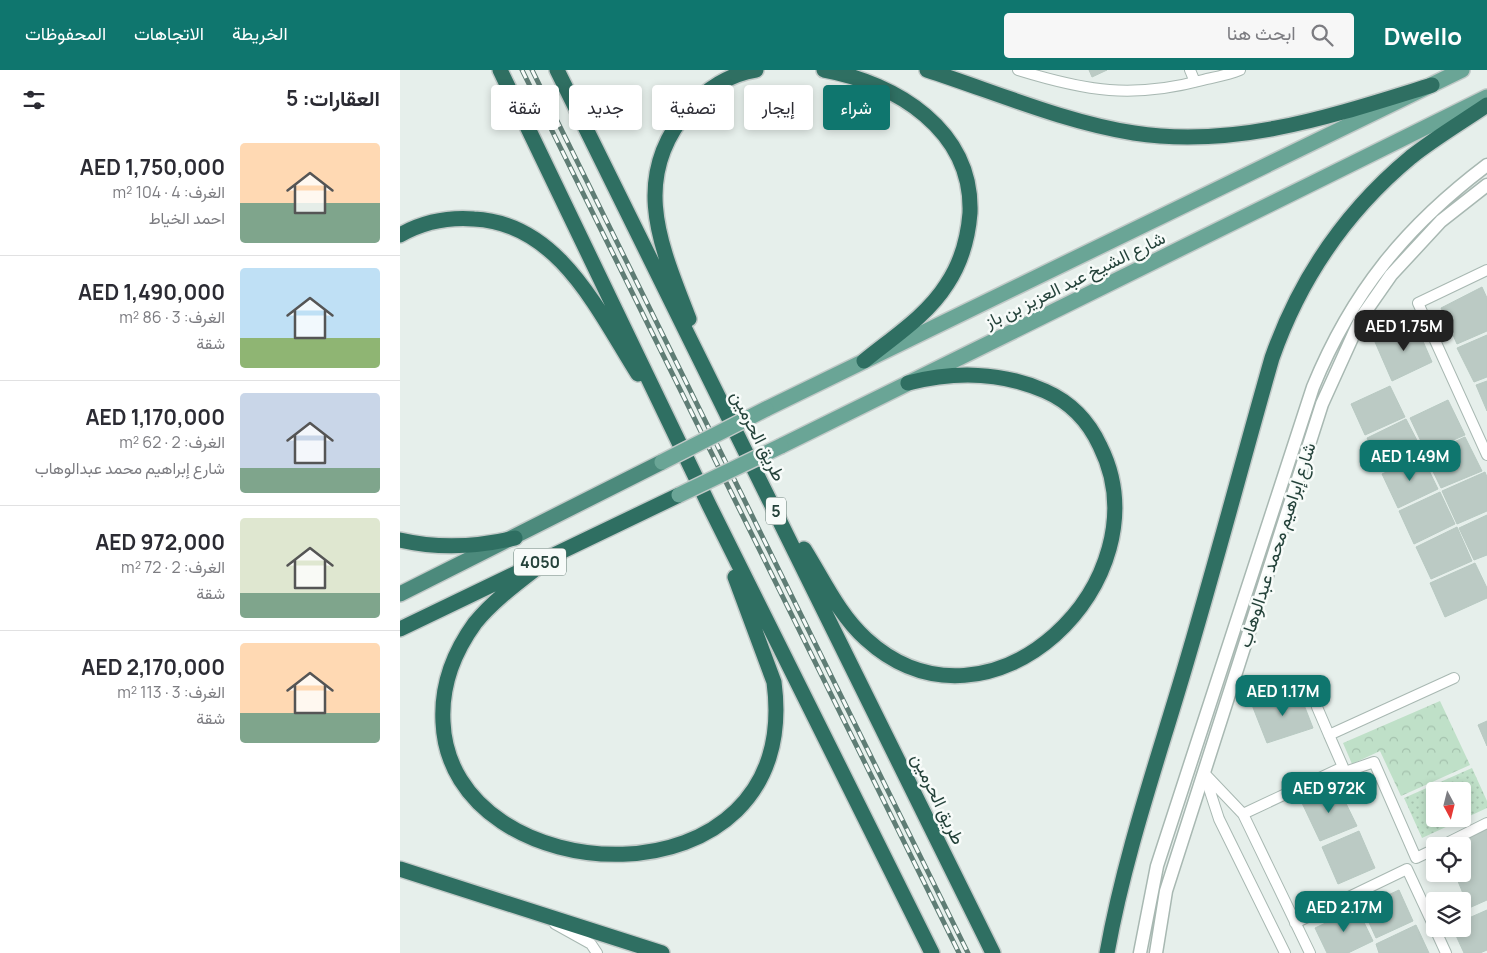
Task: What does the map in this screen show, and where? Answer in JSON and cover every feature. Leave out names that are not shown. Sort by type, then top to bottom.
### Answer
[{"type":"highway","points":[[500,70],[709,505],[932,953]]},
{"type":"highway","name":"طريق الحرمين","points":[[557,70],[993,953]]},
{"type":"highway","points":[[724,410],[660,246],[654,191],[662,153],[682,118],[700,98],[721,82],[756,70]]},
{"type":"highway","points":[[824,70],[853,76],[883,87],[924,113],[936,124],[953,147],[964,174],[969,197],[969,221],[964,246],[946,286],[918,317],[864,361]]},
{"type":"highway","points":[[927,70],[1100,125],[1134,133],[1176,136],[1254,132],[1303,124],[1432,85]]},
{"type":"highway","points":[[1107,953],[1117,900],[1145,793],[1177,693],[1272,358],[1287,318],[1319,259],[1368,196],[1412,156],[1487,106]]},
{"type":"highway","points":[[400,234],[427,223],[468,218],[504,223],[530,235],[554,254],[575,276],[673,428]]},
{"type":"highway","points":[[759,477],[849,622],[883,653],[918,670],[952,677],[989,672],[1024,659],[1044,644],[1072,615],[1091,590],[1105,561],[1113,536],[1116,513],[1115,491],[1104,453],[1092,430],[1077,413],[1059,398],[1033,386],[1001,378],[970,375],[939,376],[908,383]]},
{"type":"highway","points":[[400,594],[515,538],[662,462]]},
{"type":"highway","name":"4050","points":[[400,629],[679,495]]},
{"type":"highway","points":[[552,556],[485,612],[467,635],[454,659],[446,685],[442,712],[445,740],[454,767],[470,792],[489,813],[511,828],[540,841],[575,850],[609,854],[640,853],[682,844],[707,834],[719,826],[750,796],[768,762],[776,723],[774,682],[709,505]]},
{"type":"highway","points":[[400,540],[426,545],[461,546],[515,538]]},
{"type":"highway","points":[[400,870],[662,953]]},
{"type":"main road","name":"شارع الشيخ عبد العزيز بن باز","points":[[662,462],[766,409],[1462,70]]},
{"type":"main road","name":"شارع الشيخ عبد العزيز بن باز","points":[[679,495],[1487,97]]},
{"type":"street","points":[[1018,70],[1112,92],[1151,92],[1195,82],[1209,74],[1240,70]]},
{"type":"street","points":[[1190,70],[1195,82]]},
{"type":"street","points":[[1140,953],[1157,866],[1313,388],[1327,352],[1357,298],[1405,237],[1444,199],[1487,165]]},
{"type":"street","name":"شارع إبراهيم محمد عبدالوهاب","points":[[1156,953],[1166,891],[1322,404],[1361,318],[1391,275],[1441,221],[1487,185]]},
{"type":"street","points":[[1487,270],[1418,303],[1487,455]]},
{"type":"street","points":[[1329,735],[1454,678]]},
{"type":"street","points":[[1317,707],[1345,772],[1374,762],[1416,858]]},
{"type":"street","points":[[1243,814],[1343,767]]},
{"type":"street","points":[[1204,772],[1243,814],[1310,953]]},
{"type":"street","points":[[1204,772],[1219,819],[1284,953]]},
{"type":"street","points":[[1459,837],[1487,823]]},
{"type":"street","points":[[1296,923],[1408,869],[1416,858],[1426,853]]},
{"type":"street","points":[[1408,869],[1426,909]]},
{"type":"street","points":[[537,914],[592,944],[597,953]]},
{"type":"street","points":[[1439,937],[1446,953]]},
{"type":"green space","points":[[1440,701],[1470,765],[1432,782],[1426,782],[1426,785],[1401,796],[1380,751],[1352,764],[1343,743]]},
{"type":"green space","points":[[1472,768],[1487,801],[1487,808],[1471,815],[1471,782],[1440,782]]},
{"type":"green space","points":[[1426,788],[1426,828],[1444,828],[1422,838],[1404,798]]},
{"type":"building","points":[[1089,70],[1107,70],[1092,77]]},
{"type":"building","points":[[1482,287],[1487,298],[1487,331],[1457,344],[1441,308]]},
{"type":"building","points":[[1415,323],[1432,362],[1392,381],[1375,342]]},
{"type":"building","points":[[1487,335],[1487,377],[1474,382],[1457,348]]},
{"type":"building","points":[[1487,381],[1487,411],[1476,385]]},
{"type":"building","points":[[1390,386],[1405,417],[1365,435],[1351,404]]},
{"type":"building","points":[[1448,400],[1465,435],[1426,452],[1410,418]]},
{"type":"building","points":[[1406,419],[1423,452],[1382,470],[1367,438]]},
{"type":"building","points":[[1465,437],[1482,471],[1441,488],[1425,455]]},
{"type":"building","points":[[1422,456],[1438,489],[1398,508],[1382,474]]},
{"type":"building","points":[[1485,472],[1487,477],[1487,511],[1457,524],[1442,491]]},
{"type":"building","points":[[1440,492],[1455,524],[1414,544],[1399,511]]},
{"type":"building","points":[[1487,515],[1487,555],[1474,560],[1459,528]]},
{"type":"building","points":[[1457,527],[1472,561],[1431,579],[1416,547]]},
{"type":"building","points":[[1475,563],[1487,588],[1487,598],[1445,617],[1430,583]]},
{"type":"building","points":[[1299,692],[1313,728],[1267,743],[1252,705]]},
{"type":"building","points":[[1487,721],[1487,746],[1478,725]]},
{"type":"building","points":[[1337,785],[1357,826],[1320,841],[1302,803]]},
{"type":"building","points":[[1487,828],[1487,900],[1471,907],[1471,892],[1462,892],[1458,882],[1471,882],[1471,837],[1467,837]]},
{"type":"building","points":[[1359,831],[1375,868],[1338,884],[1322,847]]},
{"type":"building","points":[[1399,890],[1413,921],[1376,938],[1362,907]]},
{"type":"building","points":[[1357,908],[1373,941],[1348,953],[1327,953],[1315,928]]},
{"type":"building","points":[[1487,910],[1487,950],[1480,953],[1464,953],[1457,937],[1471,937],[1471,917]]},
{"type":"building","points":[[1416,925],[1429,953],[1379,953],[1376,944]]},
{"type":"railway","points":[[522,70],[959,953]]},
{"type":"railway","points":[[532,70],[968,953]]}]
